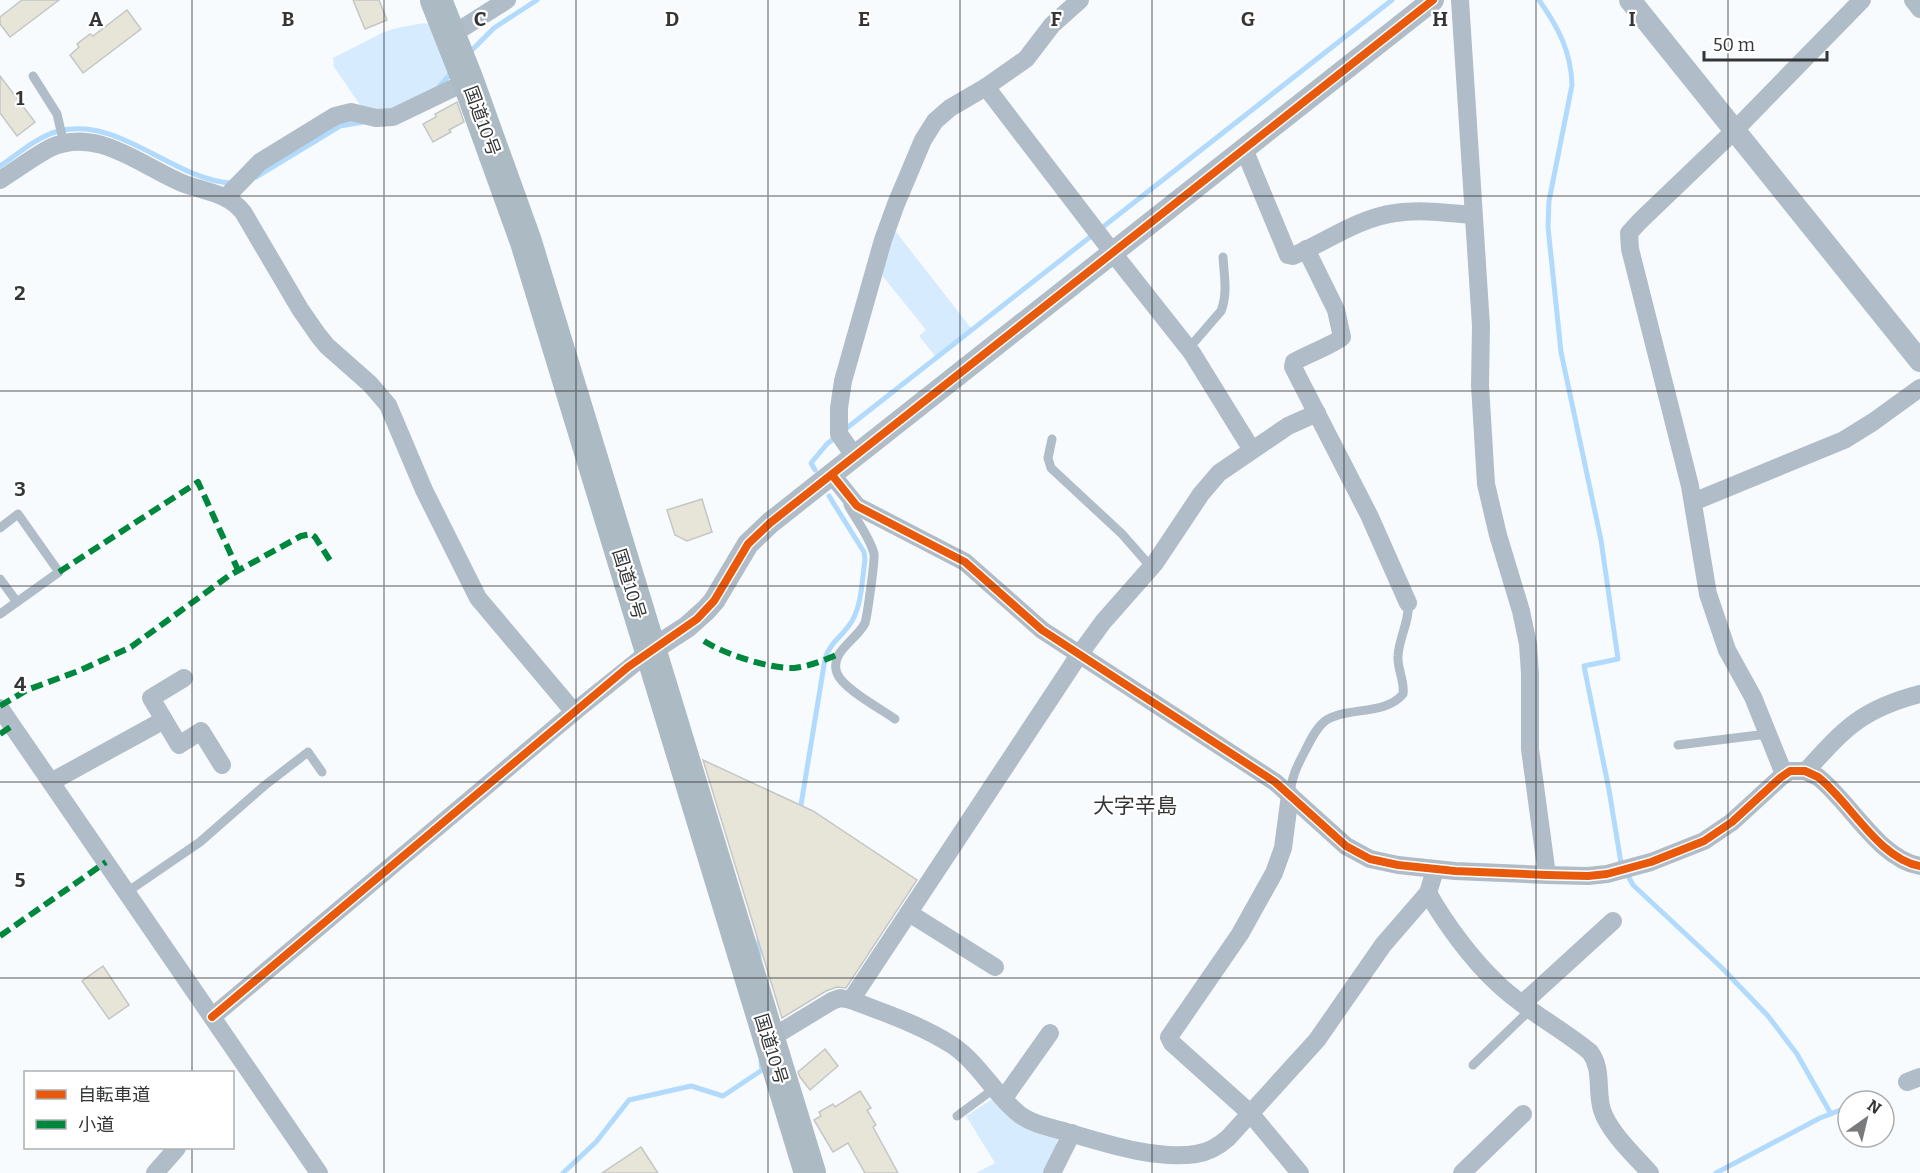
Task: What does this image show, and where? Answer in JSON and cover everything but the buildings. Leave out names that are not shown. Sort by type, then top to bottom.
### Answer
[{"type":"highway","name":"国道10号","points":[[436,0],[526,242],[810,1173]]},
{"type":"street","points":[[226,197],[250,171],[269,156],[340,114],[351,112],[381,118],[393,117],[459,59],[507,0]]},
{"type":"street","points":[[855,457],[839,434],[839,408],[843,381],[883,240],[923,140],[935,121],[950,108],[986,87],[1026,58],[1052,25],[1080,0]]},
{"type":"street","points":[[212,1017],[574,712],[650,651],[697,619],[714,601],[748,544],[770,523],[1433,0]]},
{"type":"street","points":[[1460,0],[1481,326],[1481,403],[1486,484],[1528,644],[1530,750],[1547,875]]},
{"type":"street","points":[[1630,0],[1920,361]]},
{"type":"street","points":[[1784,774],[1753,697],[1727,650],[1708,594],[1693,502],[1676,424],[1630,249],[1629,233],[1735,130],[1862,0]]},
{"type":"street","points":[[1913,0],[1920,9]]},
{"type":"street","points":[[986,87],[1206,372],[1252,450]]},
{"type":"street","points":[[0,180],[51,148],[87,141],[105,146],[182,183],[235,202],[318,335],[384,399],[424,490],[478,598],[574,712]]},
{"type":"street","points":[[1244,149],[1288,255],[1293,256],[1336,234],[1392,213],[1406,211],[1473,215]]},
{"type":"street","points":[[1306,249],[1330,294],[1342,337],[1337,342],[1320,348],[1293,363],[1293,367],[1383,544],[1407,603]]},
{"type":"street","points":[[1693,502],[1844,440],[1920,388]]},
{"type":"street","points":[[851,1000],[1079,655],[1113,609],[1151,567],[1207,486],[1224,469],[1288,426],[1317,413]]},
{"type":"street","points":[[832,475],[857,506],[965,562],[1030,620],[1079,655],[1258,771],[1290,795],[1346,846],[1361,855],[1383,862],[1435,870],[1588,876],[1619,872],[1704,841],[1732,822],[1784,774],[1790,771],[1806,771],[1824,781],[1880,842],[1917,870]]},
{"type":"street","points":[[184,678],[151,698],[179,745],[201,731],[222,765]]},
{"type":"street","points":[[1806,771],[1835,740],[1860,718],[1893,702],[1920,694]]},
{"type":"street","points":[[0,708],[212,1017],[237,1067],[319,1173]]},
{"type":"street","points":[[51,782],[164,720]]},
{"type":"street","points":[[1290,795],[1283,848],[1274,873],[1240,934],[1169,1037],[1250,1113],[1300,1173]]},
{"type":"street","points":[[769,1040],[832,1001],[840,998],[851,1000],[932,1034],[952,1046],[969,1059],[1019,1114],[1029,1120],[1128,1149],[1179,1155],[1197,1154],[1220,1145],[1312,1046],[1383,945],[1428,893],[1435,870]]},
{"type":"street","points":[[1428,893],[1446,920],[1499,985],[1594,1057],[1598,1068],[1600,1102],[1605,1118],[1650,1173]]},
{"type":"street","points":[[909,913],[995,967]]},
{"type":"street","points":[[1527,1006],[1613,921]]},
{"type":"street","points":[[999,1093],[1050,1034]]},
{"type":"street","points":[[1462,1173],[1523,1114]]},
{"type":"street","points":[[1052,1173],[1072,1133]]},
{"type":"street","points":[[155,1173],[176,1149]]},
{"type":"lane","points":[[33,76],[54,109],[64,144]]},
{"type":"lane","points":[[1188,348],[1221,311],[1224,304],[1226,297],[1223,257]]},
{"type":"lane","points":[[1052,439],[1048,458],[1051,468],[1122,534],[1151,567]]},
{"type":"lane","points":[[846,494],[847,503],[871,545],[874,559],[865,622],[859,633],[839,654],[835,665],[836,671],[843,683],[895,719]]},
{"type":"lane","points":[[0,528],[18,514],[59,572],[0,614]]},
{"type":"lane","points":[[0,579],[17,602]]},
{"type":"lane","points":[[1290,795],[1296,767],[1325,721],[1388,704],[1403,694],[1398,658],[1408,613],[1407,603]]},
{"type":"lane","points":[[1678,745],[1767,734]]},
{"type":"lane","points":[[127,892],[194,847],[229,819],[264,786],[308,752],[322,772]]},
{"type":"lane","points":[[1473,1065],[1527,1006]]},
{"type":"lane","points":[[957,1116],[999,1093]]},
{"type":"shaded area","points":[[424,23],[431,28],[450,71],[443,83],[434,91],[394,111],[363,109],[334,67],[333,58],[384,32]]},
{"type":"shaded area","points":[[893,228],[971,328],[936,357],[919,336],[926,330],[881,274]]},
{"type":"shaded area","points":[[994,1098],[1059,1137],[1045,1173],[976,1173],[995,1163],[966,1116]]},
{"type":"waterway","points":[[469,53],[494,28],[537,0]]},
{"type":"waterway","points":[[843,431],[1392,0]]},
{"type":"waterway","points":[[1539,0],[1562,40],[1571,73],[1572,85],[1549,201],[1548,227],[1561,352],[1601,540],[1618,659],[1584,666],[1621,863],[1633,885],[1721,967],[1768,1016],[1797,1054],[1831,1114]]},
{"type":"waterway","points":[[439,87],[453,71]]},
{"type":"waterway","points":[[256,177],[340,126],[363,122]]},
{"type":"waterway","points":[[0,166],[51,133],[82,129],[103,132],[125,140],[189,172],[232,183]]},
{"type":"waterway","points":[[815,470],[811,463],[836,437]]},
{"type":"waterway","points":[[800,811],[825,659],[830,648],[849,626],[855,614],[860,599],[865,560],[864,552],[829,496]]},
{"type":"waterway","points":[[759,936],[759,957]]},
{"type":"waterway","points":[[563,1173],[596,1142],[629,1100],[691,1086],[723,1096],[762,1070],[761,1062]]},
{"type":"waterway","points":[[1716,1173],[1836,1112]]},
{"type":"marked path","points":[[59,572],[198,482],[238,570]]},
{"type":"marked path","points":[[0,706],[27,690],[81,670],[131,647],[230,575],[301,536],[311,534],[315,537],[333,565]]},
{"type":"marked path","points":[[704,641],[748,660],[784,668],[806,666],[839,654]]},
{"type":"marked path","points":[[0,734],[12,726]]},
{"type":"marked path","points":[[0,936],[106,862]]},
{"type":"cycle path","points":[[212,1017],[628,667],[697,619],[714,601],[748,544],[770,523],[1433,0]]},
{"type":"cycle path","points":[[832,475],[857,506],[965,562],[1042,630],[1275,782],[1346,846],[1370,859],[1398,865],[1455,871],[1588,876],[1607,874],[1651,862],[1704,841],[1732,822],[1790,771],[1805,771],[1818,777],[1830,788],[1891,853],[1920,866]]},
{"type":"district","name":"大字辛島","points":[[1135,806]]}]
